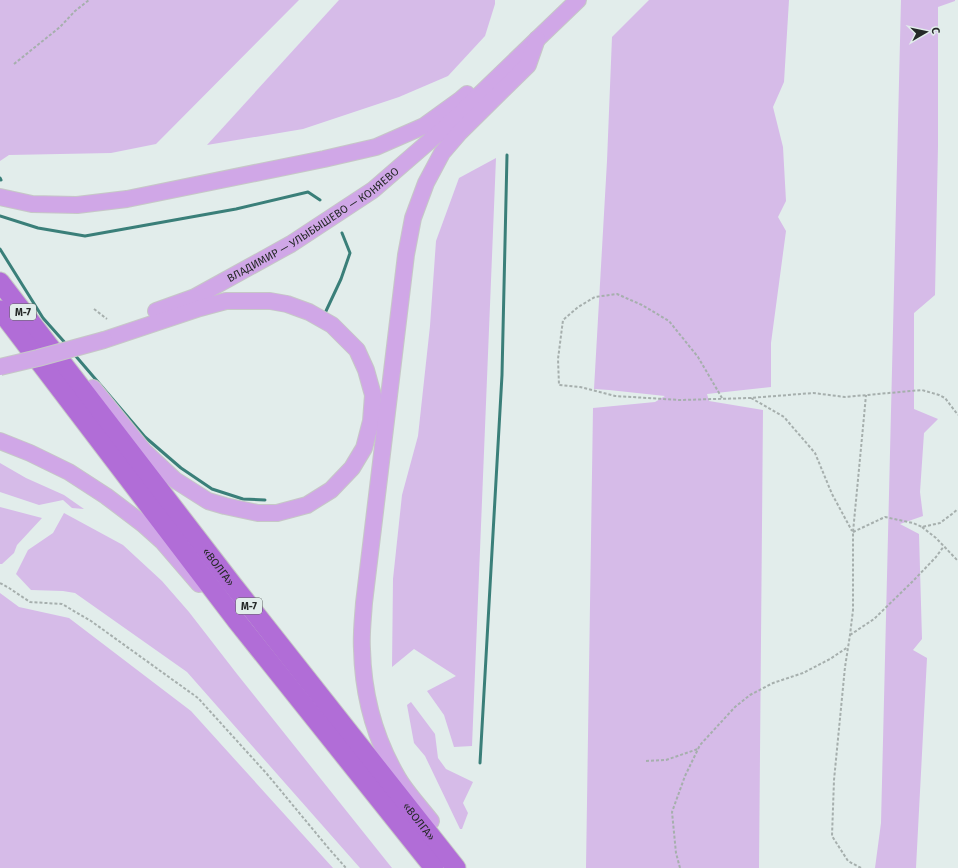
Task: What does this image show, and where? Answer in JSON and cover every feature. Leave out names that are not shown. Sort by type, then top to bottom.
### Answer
[{"type":"highway","name":"«ВОЛГА»","points":[[0,282],[232,584],[456,868]]},
{"type":"highway","name":"«ВОЛГА»","points":[[0,310],[236,620],[434,868]]},
{"type":"main road","name":"ВЛАДИМИР — УЛЫБЫШЕВО — КОНЯЕВО","points":[[0,357],[101,336],[126,323],[195,297],[291,244],[373,190],[448,125],[578,1]]},
{"type":"main road","points":[[0,197],[32,204],[47,205],[77,205],[127,199],[376,147],[424,126],[460,100],[494,70],[537,39]]},
{"type":"main road","points":[[456,868],[451,847],[398,779],[380,740],[369,706],[364,680],[362,648],[364,603],[406,255],[413,218],[426,184],[442,154],[460,132],[528,65],[537,39]]},
{"type":"main road","points":[[0,367],[38,358],[101,336],[226,301],[270,301],[287,304],[309,312],[332,325],[357,350],[366,370],[373,395],[371,421],[364,448],[352,468],[331,490],[307,505],[277,513],[258,513],[208,501],[176,480],[144,451],[66,356],[46,341]]},
{"type":"main road","points":[[0,441],[30,453],[69,472],[106,496],[143,524],[162,541],[200,586],[236,620]]},
{"type":"path","points":[[14,64],[60,27],[75,11],[89,0]]},
{"type":"path","points":[[722,398],[698,357],[669,320],[642,305],[617,294],[595,297],[578,307],[563,320],[558,360],[558,385],[580,387],[615,396],[680,400],[750,398],[813,393],[845,397],[922,390],[945,398],[958,415]]},
{"type":"path","points":[[94,308],[107,318]]},
{"type":"path","points":[[861,868],[848,861],[832,836],[834,780],[845,667],[853,610],[853,532],[866,395]]},
{"type":"path","points":[[750,398],[784,417],[814,453],[832,494],[853,532]]},
{"type":"path","points":[[922,527],[940,523],[958,508]]},
{"type":"path","points":[[853,532],[885,517],[913,523],[922,527],[936,538],[958,561]]},
{"type":"path","points":[[850,635],[874,619],[885,609],[936,557],[944,546]]},
{"type":"path","points":[[0,583],[30,602],[62,604],[90,621],[198,698],[268,774],[346,868]]},
{"type":"path","points":[[680,868],[676,853],[672,812],[685,776],[700,745],[735,707],[750,695],[773,683],[803,673],[830,659],[848,647]]},
{"type":"path","points":[[646,761],[666,760],[698,749]]},
{"type":"shaded area","points":[[0,0],[299,0],[156,144],[111,153],[9,155],[0,161]]},
{"type":"shaded area","points":[[339,0],[495,0],[495,4],[485,36],[448,76],[399,97],[303,129],[207,145]]},
{"type":"shaded area","points":[[649,0],[789,0],[784,82],[773,107],[783,147],[786,201],[778,217],[786,231],[771,343],[771,387],[707,394],[709,401],[763,410],[759,868],[586,868],[593,408],[655,402],[665,396],[594,389],[607,161],[612,37]]},
{"type":"shaded area","points":[[901,0],[955,1],[938,7],[938,146],[935,295],[914,313],[914,409],[938,419],[924,433],[920,492],[923,516],[900,524],[919,534],[922,639],[913,650],[927,658],[916,868],[875,868],[881,823]]},
{"type":"shaded area","points":[[496,158],[472,746],[454,747],[444,715],[427,691],[456,676],[414,649],[392,667],[393,579],[402,495],[418,436],[430,326],[436,241],[459,178]]},
{"type":"shaded area","points":[[0,463],[26,478],[64,495],[84,509],[72,508],[63,500],[39,505],[0,492]]},
{"type":"shaded area","points":[[0,507],[42,518],[17,545],[14,553],[2,564],[0,564]]},
{"type":"shaded area","points":[[64,513],[123,545],[162,581],[189,612],[392,868],[360,868],[187,672],[75,593],[31,590],[16,574],[28,550],[53,533]]},
{"type":"shaded area","points":[[0,593],[19,607],[69,618],[191,711],[333,868],[0,868]]},
{"type":"shaded area","points":[[411,702],[435,734],[438,758],[446,769],[473,782],[463,803],[468,813],[462,829],[460,829],[425,756],[414,743],[407,705]]},
{"type":"waterway","points":[[480,763],[502,375],[507,155]]},
{"type":"waterway","points":[[0,216],[38,228],[85,236],[236,209],[308,192],[320,200]]},
{"type":"waterway","points":[[326,311],[341,279],[350,253],[342,233]]},
{"type":"waterway","points":[[0,249],[43,318],[67,345]]},
{"type":"waterway","points":[[74,354],[145,437],[181,468],[212,489],[243,499],[265,500]]}]
